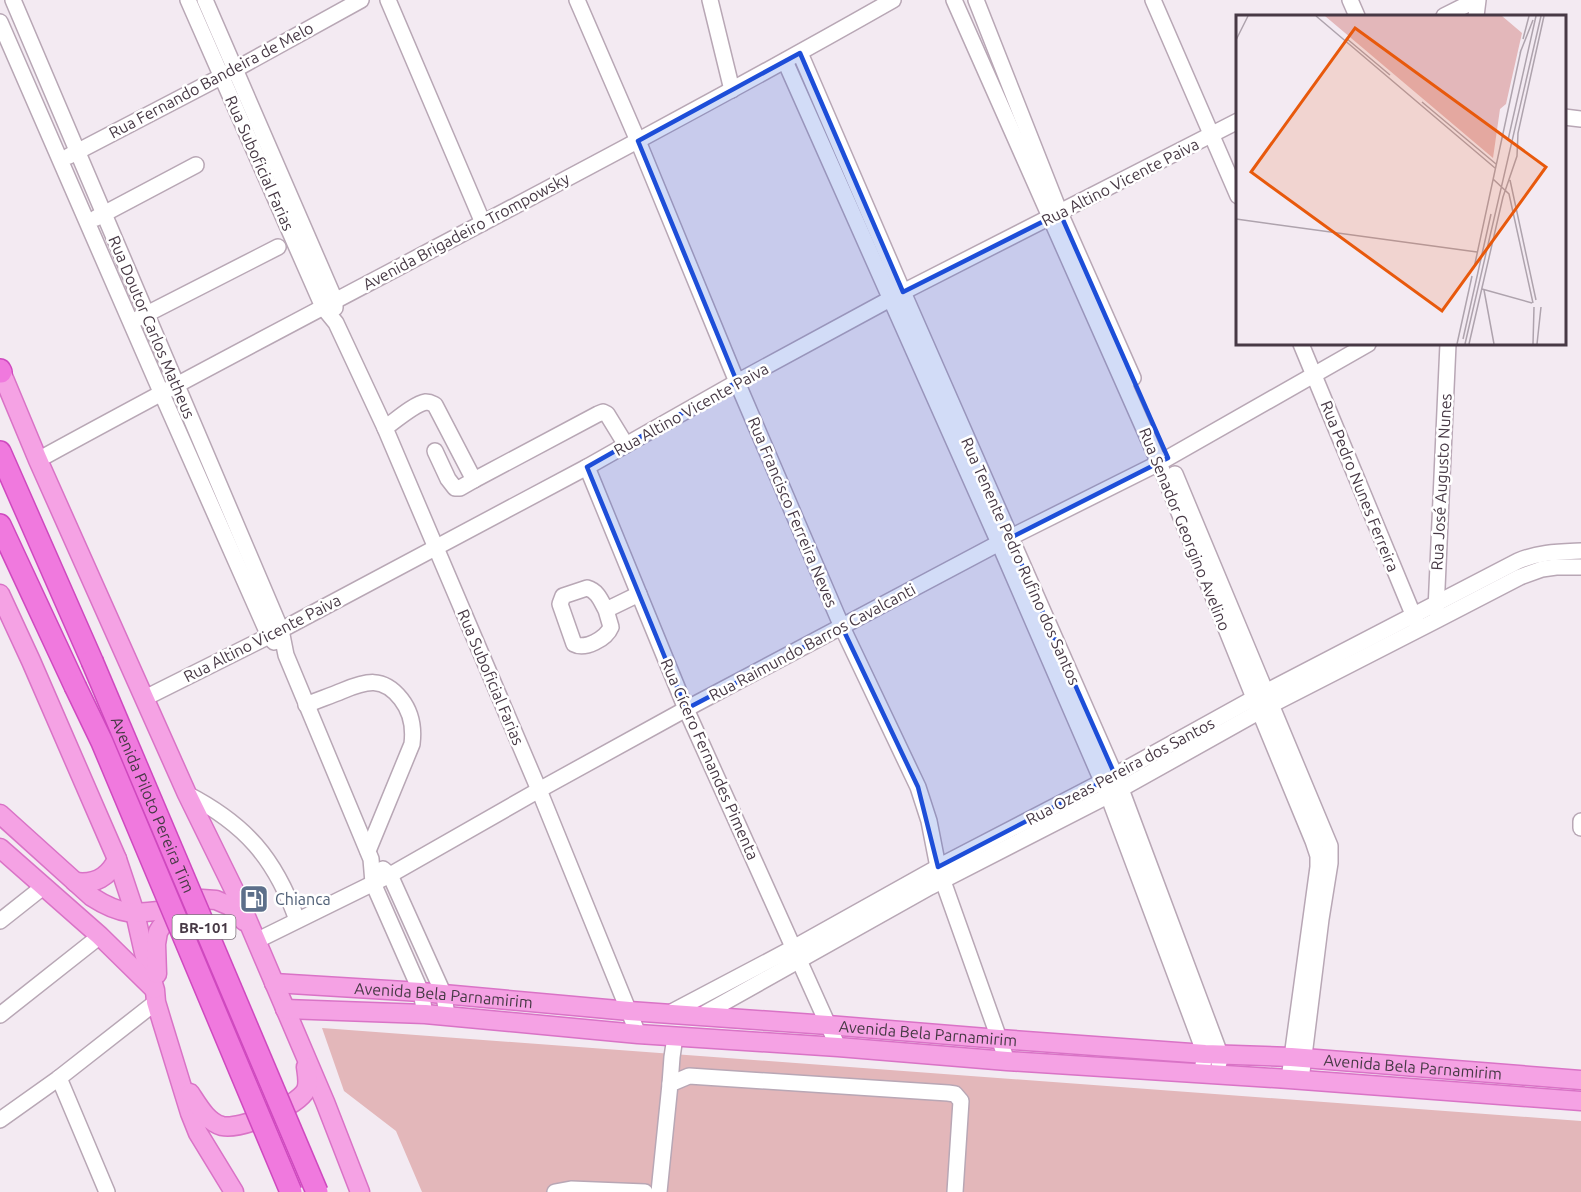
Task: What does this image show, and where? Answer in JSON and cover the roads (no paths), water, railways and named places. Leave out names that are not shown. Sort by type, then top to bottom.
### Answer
[{"type":"highway","name":"Avenida Piloto Pereira Tim","points":[[0,452],[92,661],[317,1192]]},
{"type":"highway","name":"Avenida Piloto Pereira Tim","points":[[0,525],[102,742],[291,1192]]},
{"type":"main road","points":[[0,370],[187,794],[238,898],[360,1192]]},
{"type":"main road","points":[[0,594],[117,859],[135,913],[178,1077],[198,1133],[234,1192]]},
{"type":"main road","points":[[0,814],[92,897],[109,908],[135,913],[177,908],[202,899],[216,900],[230,906],[253,934]]},
{"type":"main road","points":[[0,848],[100,936],[156,996]]},
{"type":"main road","points":[[75,882],[90,883],[104,877],[110,872],[117,859]]},
{"type":"main road","points":[[156,996],[158,932],[177,908]]},
{"type":"main road","name":"Avenida Bela Parnamirim","points":[[274,983],[421,992],[629,1011],[999,1039],[1297,1058],[1581,1080]]},
{"type":"main road","name":"Avenida Bela Parnamirim","points":[[285,1009],[425,1014],[675,1037],[1581,1101]]},
{"type":"main road","points":[[178,1077],[208,1118],[222,1126],[237,1126],[265,1117],[302,1096],[308,1084],[305,1056]]},
{"type":"main road","points":[[1454,1092],[1456,1070]]},
{"type":"street","name":"Rua Doutor Carlos Matheus","points":[[13,0],[176,384],[275,633]]},
{"type":"street","name":"Rua Suboficial Farias","points":[[188,0],[329,303]]},
{"type":"street","name":"Rua Suboficial Farias","points":[[205,0],[236,69],[336,323],[385,428],[539,790],[638,1034]]},
{"type":"street","name":"Rua Fernando Bandeira de Melo","points":[[61,160],[222,77],[361,0]]},
{"type":"street","points":[[388,0],[483,223]]},
{"type":"street","name":"Rua Francisco Ferreira Neves","points":[[577,0],[842,627],[921,795],[930,821],[941,873],[1007,1061]]},
{"type":"street","points":[[710,0],[732,90]]},
{"type":"street","name":"Avenida Brigadeiro Trompowsky","points":[[39,460],[161,392],[785,62],[893,0]]},
{"type":"street","name":"Rua Senador Georgino Avelino","points":[[954,0],[1055,215],[1163,460],[1262,702],[1329,846],[1330,863],[1295,1079]]},
{"type":"street","name":"Rua Senador Georgino Avelino","points":[[976,0],[1055,215]]},
{"type":"street","points":[[1153,0],[1236,191]]},
{"type":"street","points":[[1350,0],[1357,15]]},
{"type":"street","points":[[1446,15],[1477,0],[1476,15]]},
{"type":"street","name":"Rua Doutor Carlos Matheus","points":[[0,22],[161,392],[286,656],[370,855],[373,883],[421,992],[425,1014]]},
{"type":"street","name":"Rua Tenente Pedro Rufino dos Santos","points":[[800,53],[897,295],[1112,785],[1213,1054]]},
{"type":"street","name":"Rua Tenente Pedro Rufino dos Santos","points":[[785,62],[897,295]]},
{"type":"street","points":[[1566,117],[1581,119]]},
{"type":"street","name":"Rua Altino Vicente Paiva","points":[[145,698],[275,633],[587,467],[897,295],[1236,122]]},
{"type":"street","points":[[88,221],[196,165]]},
{"type":"street","points":[[131,322],[278,247]]},
{"type":"street","name":"Rua Pedro Nunes Ferreira","points":[[1301,345],[1416,622]]},
{"type":"street","name":"Rua Raimundo Barros Cavalcanti","points":[[253,934],[297,920],[390,875],[686,709],[1163,460],[1366,345]]},
{"type":"street","name":"Rua José Augusto Nunes","points":[[1436,612],[1448,345]]},
{"type":"street","points":[[385,428],[418,405],[425,402],[435,405],[474,480]]},
{"type":"street","points":[[435,451],[448,479],[455,488],[460,488],[603,412],[607,414],[626,445]]},
{"type":"street","name":"Rua Cícero Fernandes Pimenta","points":[[587,467],[686,709],[838,1047]]},
{"type":"street","points":[[1576,567],[1577,551]]},
{"type":"street","name":"Rua Ozeas Pereira dos Santos","points":[[1436,612],[1518,561],[1545,552],[1577,551]]},
{"type":"street","points":[[1518,561],[1520,577]]},
{"type":"street","name":"Rua Ozeas Pereira dos Santos","points":[[700,1016],[796,954],[941,873],[1112,785],[1262,702],[1416,622],[1542,569],[1576,567]]},
{"type":"street","points":[[606,610],[639,594]]},
{"type":"street","points":[[306,705],[362,683],[374,682],[396,693],[410,715],[413,730],[412,744],[370,855]]},
{"type":"street","points":[[187,794],[209,805],[248,835],[278,875],[297,920]]},
{"type":"street","points":[[1581,821],[1581,828]]},
{"type":"street","name":"Rua Doutor Carlos Matheus","points":[[370,855],[390,875],[444,995],[447,1016]]},
{"type":"street","points":[[0,921],[43,887]]},
{"type":"street","points":[[0,1015],[100,936]]},
{"type":"street","name":"Rua Ozeas Pereira dos Santos","points":[[668,1014],[796,954]]},
{"type":"street","points":[[0,1120],[59,1078],[156,996]]},
{"type":"street","points":[[659,1192],[675,1037]]},
{"type":"street","points":[[1209,1074],[1213,1054]]},
{"type":"street","points":[[670,1084],[689,1076],[955,1094],[961,1101],[955,1192]]},
{"type":"street","points":[[59,1078],[107,1192]]},
{"type":"street","points":[[555,1192],[571,1189],[645,1192]]},
{"type":"place","name":"Chianca","points":[[254,899]]}]
